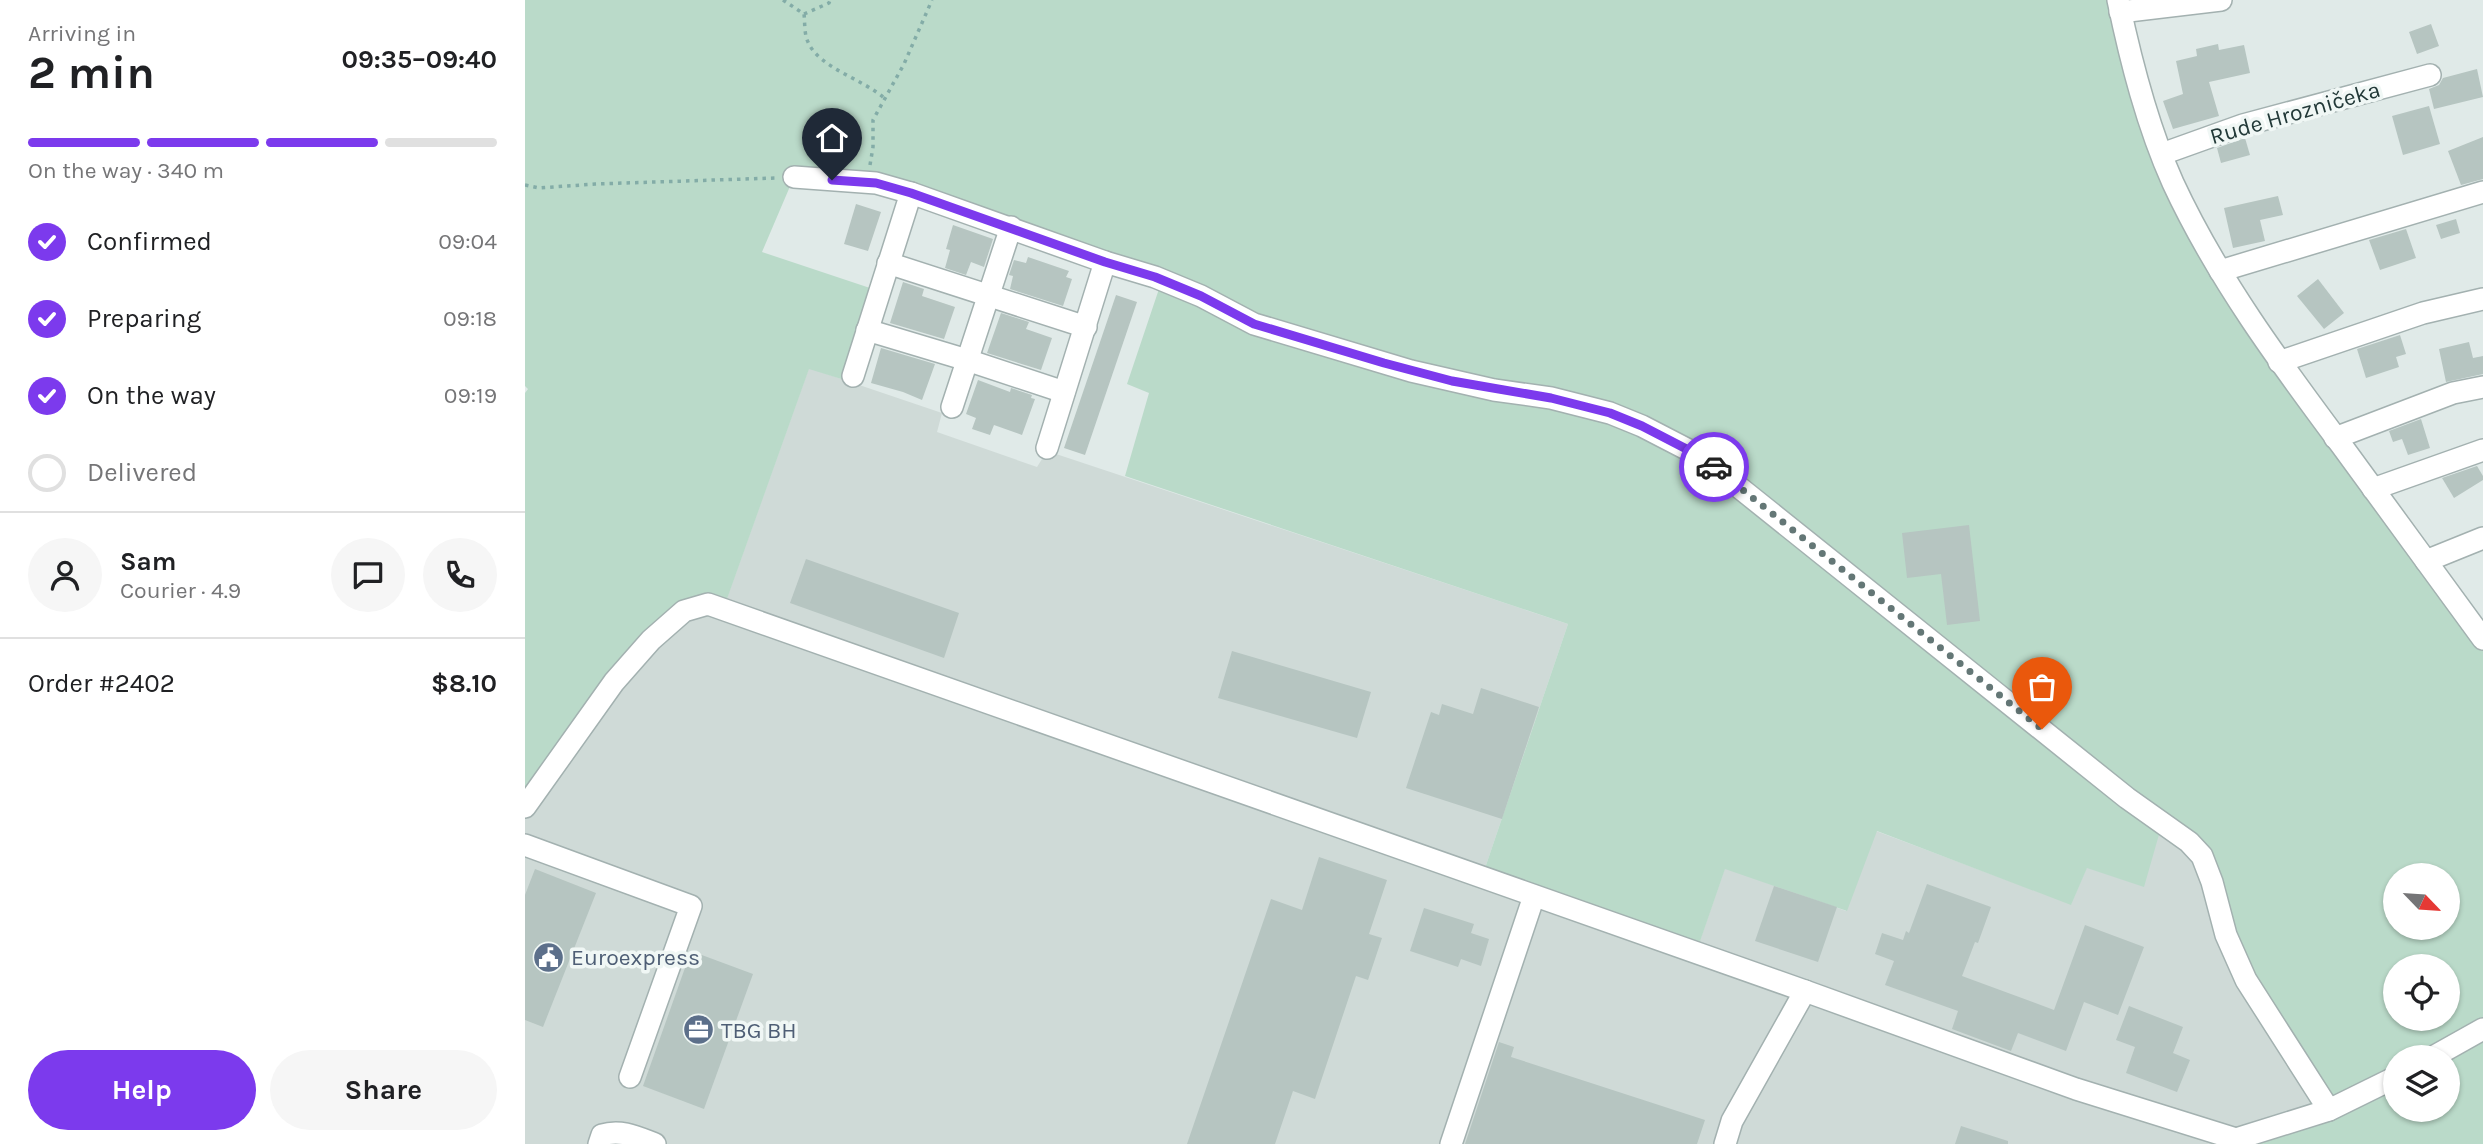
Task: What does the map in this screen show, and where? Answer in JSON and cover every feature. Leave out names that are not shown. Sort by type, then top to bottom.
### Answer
[{"type":"street","points":[[2221,0],[2119,6],[2132,64],[2162,154],[2192,220],[2220,271],[2279,362],[2425,561],[2476,618],[2483,639]]},
{"type":"street","name":"Rude Hrozničeka","points":[[2162,154],[2243,125],[2430,75]]},
{"type":"street","points":[[794,177],[876,183],[911,193],[1155,277],[1201,296],[1254,324],[1452,381],[1551,398],[1610,413],[1700,456],[2127,798],[2189,842],[2202,856],[2226,935],[2246,980],[2329,1110]]},
{"type":"street","points":[[2220,271],[2483,192]]},
{"type":"street","points":[[853,376],[911,193]]},
{"type":"street","points":[[953,407],[1011,227]]},
{"type":"street","points":[[1047,448],[1105,262]]},
{"type":"street","points":[[888,263],[1086,327]]},
{"type":"street","points":[[2279,362],[2423,313],[2483,299]]},
{"type":"street","points":[[867,330],[967,359],[1064,392]]},
{"type":"street","points":[[2335,438],[2453,393],[2483,387]]},
{"type":"street","points":[[2373,489],[2483,450]]},
{"type":"street","points":[[2425,561],[2483,538]]},
{"type":"street","points":[[525,807],[614,682],[651,640],[684,611],[708,604],[1805,991],[2075,1090],[2233,1141],[2329,1110],[2383,1084]]},
{"type":"street","points":[[525,845],[691,906],[630,1077]]},
{"type":"street","points":[[1451,1144],[1534,896]]},
{"type":"street","points":[[1724,1144],[1732,1121],[1805,991]]},
{"type":"street","points":[[2454,1045],[2483,1029]]},
{"type":"street","points":[[599,1144],[602,1135],[612,1132],[626,1133],[655,1144]]},
{"type":"path","points":[[783,0],[804,14],[808,42],[822,59],[874,89],[884,98]]},
{"type":"path","points":[[804,14],[830,0]]},
{"type":"path","points":[[876,183],[870,163],[873,120],[905,64],[932,0]]},
{"type":"path","points":[[525,185],[539,188],[794,177]]},
{"type":"shaded area","points":[[809,368],[942,413],[937,432],[1037,467],[1047,451],[1568,624],[1482,877],[1696,952],[1725,868],[1846,911],[1876,831],[2071,904],[2087,867],[2162,824],[2189,842],[2329,1110],[2230,1144],[525,1144],[525,807],[684,611],[727,598]]},
{"type":"green space","points":[[525,0],[2118,0],[2170,183],[2483,644],[2483,1144],[2230,1144],[2328,1110],[2246,980],[2212,882],[2162,824],[2144,887],[2087,868],[2071,905],[1877,831],[1847,911],[1725,869],[1696,953],[1482,877],[1568,624],[1125,476],[1149,393],[1127,384],[1162,280],[911,193],[794,177],[762,252],[879,291],[851,382],[809,369],[727,599],[684,611],[525,807],[525,393],[528,389],[525,386]]},
{"type":"building","points":[[2431,24],[2439,46],[2417,54],[2409,32]]},
{"type":"building","points":[[2218,44],[2219,50],[2244,45],[2250,73],[2209,82],[2219,116],[2173,129],[2163,101],[2183,94],[2176,61],[2197,56],[2196,49]]},
{"type":"building","points":[[2477,69],[2483,97],[2434,109],[2429,89],[2439,85],[2443,78]]},
{"type":"building","points":[[2429,106],[2440,144],[2403,155],[2392,116]]},
{"type":"building","points":[[2483,137],[2483,179],[2461,185],[2448,151]]},
{"type":"building","points":[[2245,138],[2250,155],[2221,163],[2217,148]]},
{"type":"building","points":[[2278,196],[2283,215],[2260,220],[2265,241],[2233,248],[2224,208]]},
{"type":"building","points":[[856,204],[881,212],[868,251],[844,244]]},
{"type":"building","points":[[2456,219],[2460,233],[2441,239],[2436,225]]},
{"type":"building","points":[[953,225],[993,239],[984,267],[971,262],[966,275],[945,268],[950,250],[946,249]]},
{"type":"building","points":[[2406,229],[2416,258],[2380,270],[2369,240]]},
{"type":"building","points":[[1028,257],[1069,271],[1066,277],[1072,279],[1063,306],[1010,289],[1013,276],[1009,275],[1014,260],[1026,263]]},
{"type":"building","points":[[2318,279],[2344,313],[2324,329],[2297,296]]},
{"type":"building","points":[[903,282],[924,289],[922,296],[955,307],[944,339],[890,323]]},
{"type":"building","points":[[1116,295],[1137,302],[1085,455],[1064,448]]},
{"type":"building","points":[[1001,313],[1029,322],[1026,329],[1052,338],[1041,370],[987,353]]},
{"type":"building","points":[[2400,335],[2406,354],[2396,357],[2399,367],[2366,378],[2357,349]]},
{"type":"building","points":[[2469,342],[2473,358],[2483,356],[2483,374],[2446,382],[2439,349]]},
{"type":"building","points":[[881,348],[935,364],[922,400],[871,383]]},
{"type":"building","points":[[978,380],[1010,392],[1011,388],[1032,395],[1031,398],[1035,399],[1022,435],[994,425],[990,435],[972,429],[976,418],[966,414]]},
{"type":"building","points":[[2421,419],[2430,448],[2408,455],[2402,439],[2393,442],[2389,431]]},
{"type":"building","points":[[2477,466],[2483,480],[2454,498],[2442,478]]},
{"type":"building","points":[[1969,525],[1980,621],[1947,625],[1941,574],[1907,578],[1902,533]]},
{"type":"building","points":[[806,559],[959,613],[944,658],[790,603]]},
{"type":"building","points":[[1232,651],[1371,692],[1357,738],[1218,698]]},
{"type":"building","points":[[1481,688],[1539,707],[1502,819],[1406,788],[1431,712],[1439,715],[1442,704],[1473,714]]},
{"type":"building","points":[[1319,857],[1387,880],[1369,934],[1382,938],[1368,980],[1356,976],[1315,1099],[1293,1091],[1275,1144],[1187,1144],[1271,899],[1302,910]]},
{"type":"building","name":"Euroexpress","points":[[535,869],[596,893],[543,1027],[525,1020],[525,895]]},
{"type":"building","points":[[1927,884],[1991,907],[1962,976],[2054,1010],[2085,925],[2144,947],[2118,1015],[2084,1002],[2066,1051],[2018,1033],[2011,1051],[1952,1029],[1958,1011],[1885,985],[1894,961],[1875,954],[1882,933],[1903,940],[1906,931],[1909,933]]},
{"type":"building","points":[[1774,886],[1837,907],[1818,962],[1755,941]]},
{"type":"building","points":[[1424,908],[1474,924],[1471,933],[1489,939],[1481,966],[1461,959],[1458,967],[1410,951]]},
{"type":"building","name":"TBG BH","points":[[691,951],[753,974],[704,1109],[643,1086]]},
{"type":"building","points":[[2129,1006],[2183,1027],[2173,1053],[2190,1060],[2177,1092],[2126,1073],[2135,1047],[2116,1040]]},
{"type":"building","points":[[1499,1042],[1514,1047],[1511,1057],[1705,1120],[1697,1144],[1465,1144]]},
{"type":"building","points":[[1961,1126],[2008,1141],[2008,1144],[1955,1144]]},
{"type":"way so far","points":[[1714,467],[2042,729]]},
{"type":"place","name":"Euroexpress","points":[[548,957]]},
{"type":"place","name":"TBG BH","points":[[698,1030]]},
{"type":"route","points":[[832,180],[876,183],[911,193],[1155,277],[1201,296],[1254,324],[1384,363],[1452,381],[1551,398],[1610,413],[1700,456],[1714,467]]}]
